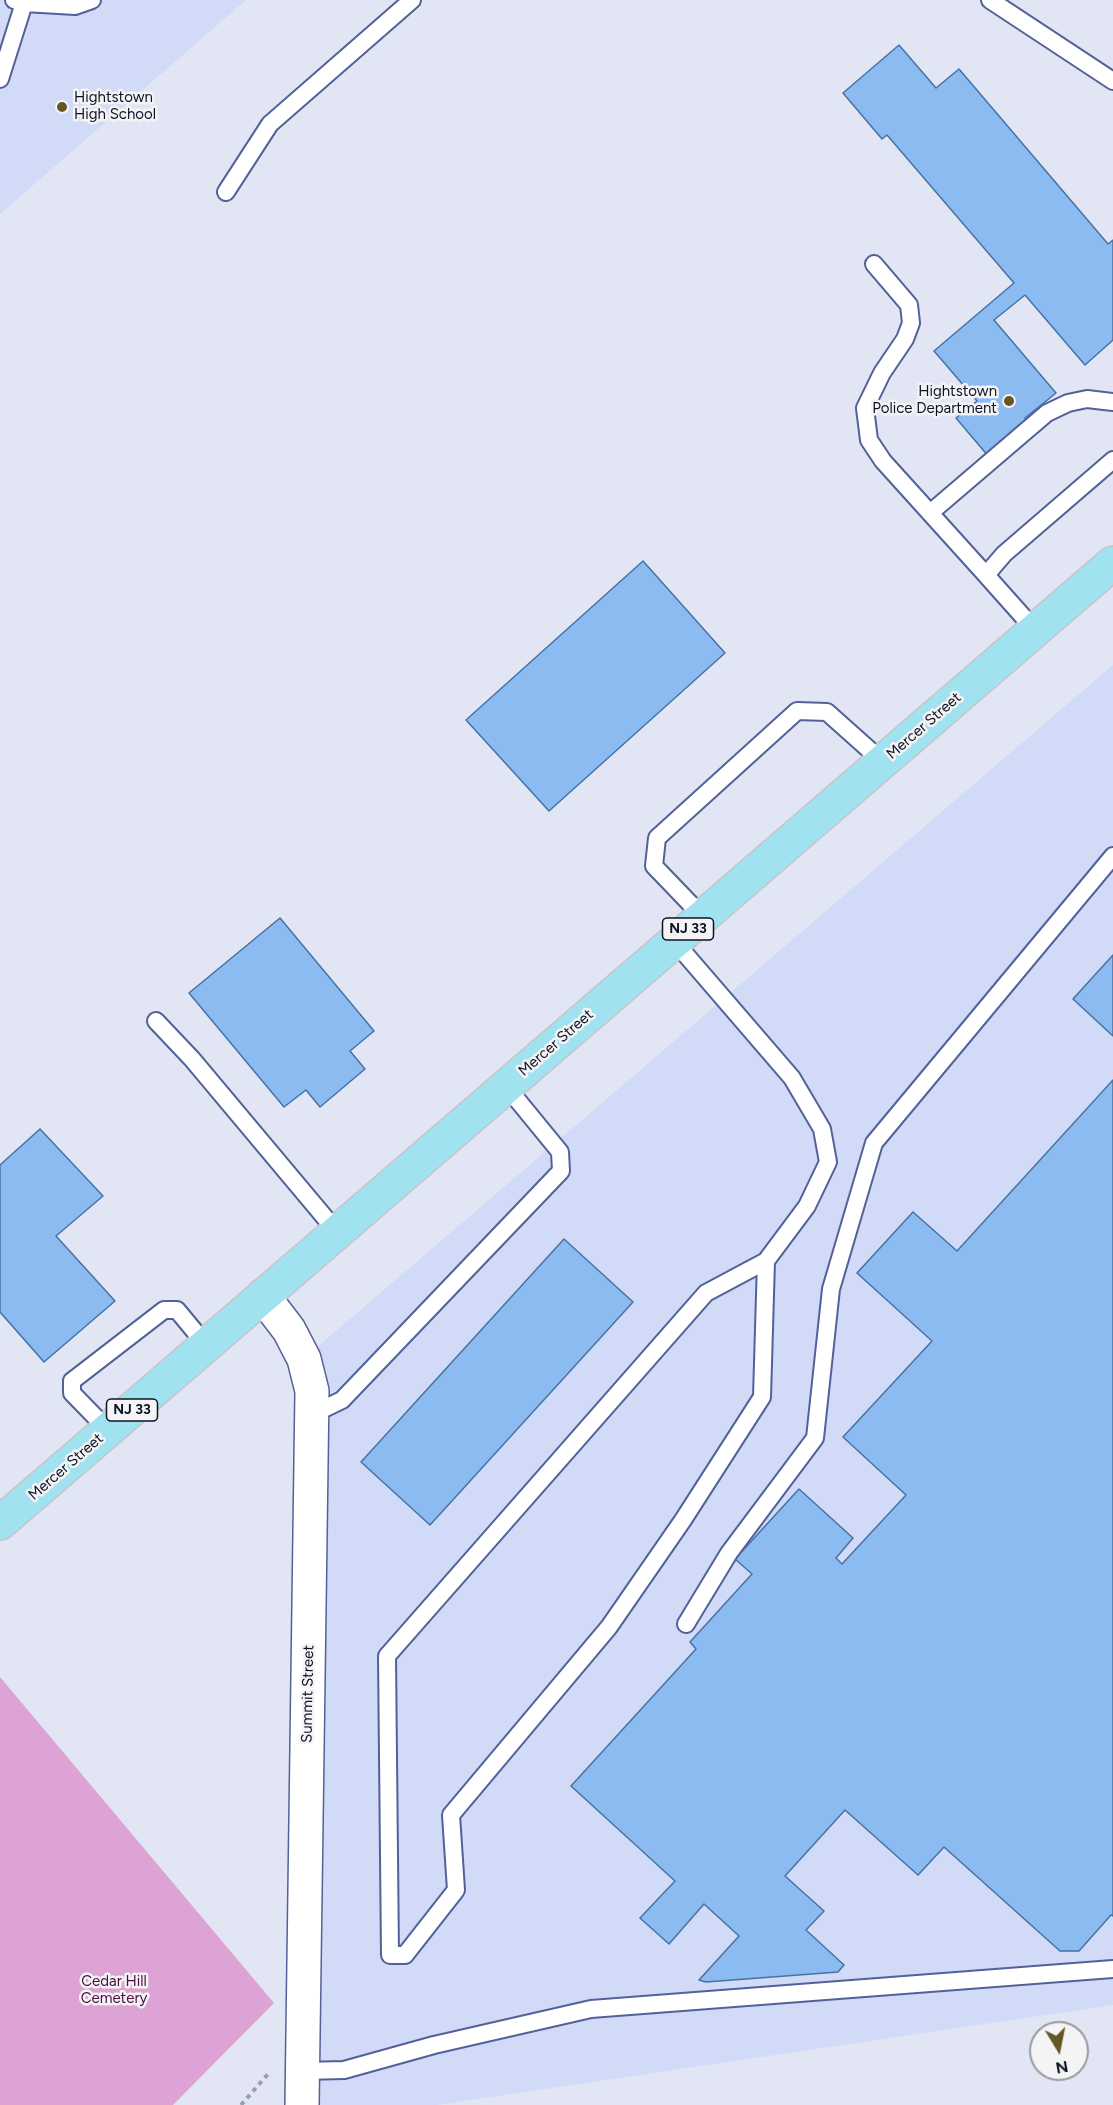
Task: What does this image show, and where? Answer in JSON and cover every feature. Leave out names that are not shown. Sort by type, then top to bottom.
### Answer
[{"type":"main road","name":"Mercer Street","points":[[0,1523],[1113,563]]},
{"type":"street","name":"Summit Street","points":[[263,1296],[289,1330],[304,1359],[312,1391],[302,2105]]},
{"type":"lane","points":[[0,79],[21,1],[75,6],[92,0]]},
{"type":"lane","points":[[226,192],[270,124],[412,0]]},
{"type":"lane","points":[[990,0],[1113,81]]},
{"type":"lane","points":[[874,264],[909,305],[911,323],[905,339],[882,373],[865,408],[869,440],[883,461],[1035,630]]},
{"type":"lane","points":[[930,513],[1047,413],[1068,403],[1087,399],[1113,402]]},
{"type":"lane","points":[[986,575],[1004,554],[1113,460]]},
{"type":"lane","points":[[703,917],[654,866],[657,838],[796,711],[827,712],[883,762]]},
{"type":"lane","points":[[686,1624],[729,1553],[815,1438],[831,1289],[874,1143],[1113,856]]},
{"type":"lane","points":[[674,941],[792,1078],[822,1129],[828,1162],[807,1206],[766,1261],[706,1293],[387,1656],[390,1955],[405,1955],[456,1890],[451,1815],[609,1627],[683,1520],[762,1397],[766,1261]]},
{"type":"lane","points":[[156,1021],[192,1059],[337,1232]]},
{"type":"lane","points":[[311,1415],[342,1400],[561,1171],[560,1152],[506,1086]]},
{"type":"lane","points":[[108,1431],[72,1393],[72,1381],[164,1310],[177,1310],[206,1345]]},
{"type":"lane","points":[[303,2071],[345,2070],[434,2045],[591,2009],[1113,1969]]},
{"type":"shaded area","name":"Hightstown High School","points":[[0,0],[246,0],[0,214]]},
{"type":"shaded area","points":[[1113,665],[1113,2005],[437,2105],[302,2105],[308,1355]]},
{"type":"green space","name":"Cedar Hill Cemetery","points":[[0,1677],[274,2003],[173,2105],[0,2105]]},
{"type":"building","points":[[899,45],[936,88],[959,69],[1108,244],[1113,240],[1113,340],[1085,365],[1025,295],[994,320],[1056,393],[1025,418],[1030,423],[989,457],[956,418],[977,401],[934,351],[1014,283],[887,135],[882,139],[843,93]]},
{"type":"building","points":[[643,561],[725,653],[549,811],[466,720]]},
{"type":"building","points":[[280,918],[374,1031],[350,1051],[365,1069],[320,1107],[306,1090],[284,1107],[189,993]]},
{"type":"building","points":[[1113,955],[1113,1036],[1073,999]]},
{"type":"building","points":[[1113,1080],[1113,1916],[1111,1915],[1079,1951],[1060,1951],[944,1847],[918,1875],[845,1810],[785,1876],[824,1911],[806,1930],[844,1965],[838,1972],[706,1982],[699,1980],[739,1936],[704,1904],[669,1944],[640,1918],[675,1881],[571,1786],[696,1649],[690,1642],[752,1574],[735,1559],[799,1489],[853,1538],[836,1558],[842,1564],[906,1495],[843,1437],[932,1341],[857,1273],[913,1212],[957,1251]]},
{"type":"building","points":[[40,1129],[103,1196],[56,1236],[115,1301],[44,1362],[0,1312],[0,1165]]},
{"type":"building","points":[[564,1239],[633,1302],[430,1525],[361,1462]]},
{"type":"place","name":"Hightstown High School","points":[[62,107]]},
{"type":"place","name":"Hightstown Police Department","points":[[1009,401]]}]
